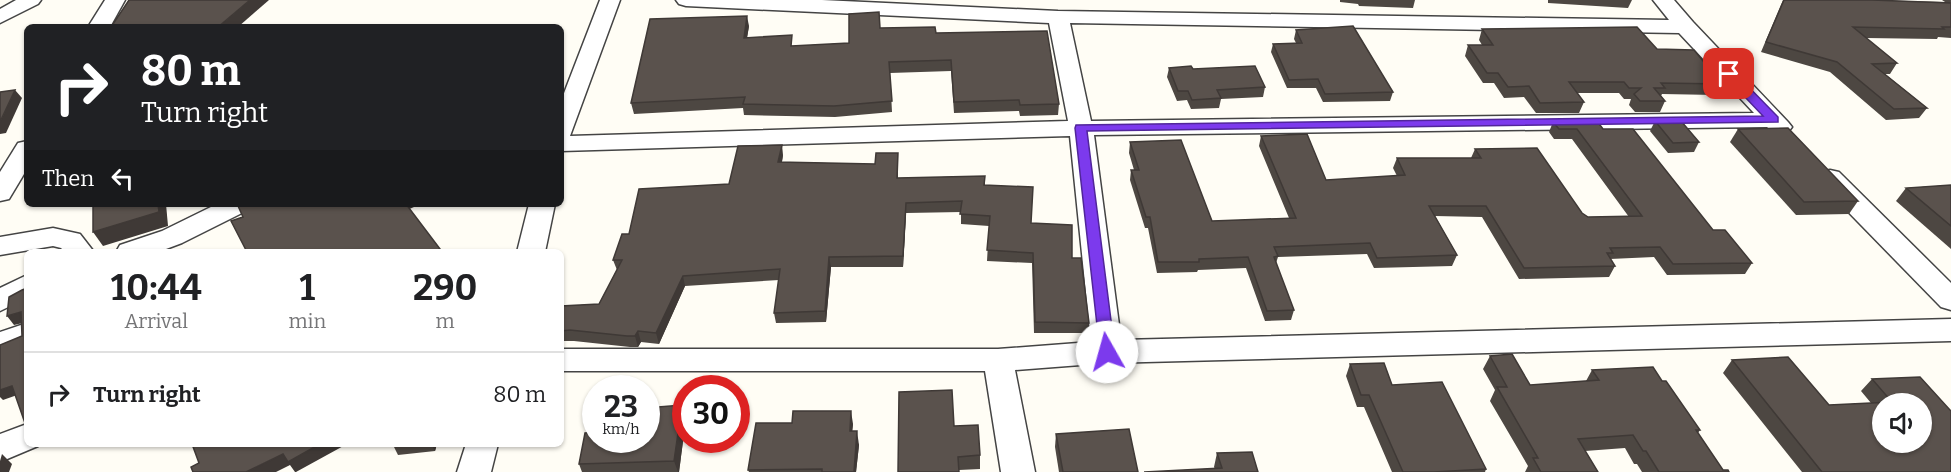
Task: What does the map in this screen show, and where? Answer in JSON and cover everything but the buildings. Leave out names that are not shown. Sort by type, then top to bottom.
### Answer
[{"type":"street","points":[[0,17],[31,0]]},
{"type":"street","points":[[101,24],[115,0]]},
{"type":"street","points":[[564,124],[610,0]]},
{"type":"street","points":[[686,0],[1059,17],[1684,27]]},
{"type":"street","points":[[1663,0],[1684,27],[1773,120],[1951,300]]},
{"type":"street","points":[[1059,17],[1081,128],[1107,352]]},
{"type":"street","points":[[564,144],[1081,128],[1773,120]]},
{"type":"street","points":[[0,193],[24,153]]},
{"type":"street","points":[[138,249],[172,237],[233,207]]},
{"type":"street","points":[[532,249],[541,207]]},
{"type":"street","points":[[0,246],[53,237],[70,240],[78,249]]},
{"type":"street","points":[[0,301],[24,287]]},
{"type":"street","points":[[564,360],[998,360],[1107,352],[1951,330]]},
{"type":"street","points":[[0,343],[24,335]]},
{"type":"street","points":[[998,360],[1018,472]]},
{"type":"street","points":[[0,449],[24,438]]},
{"type":"street","points":[[474,472],[481,447]]},
{"type":"route","points":[[1107,352],[1081,128],[1773,120],[1729,74]]}]
